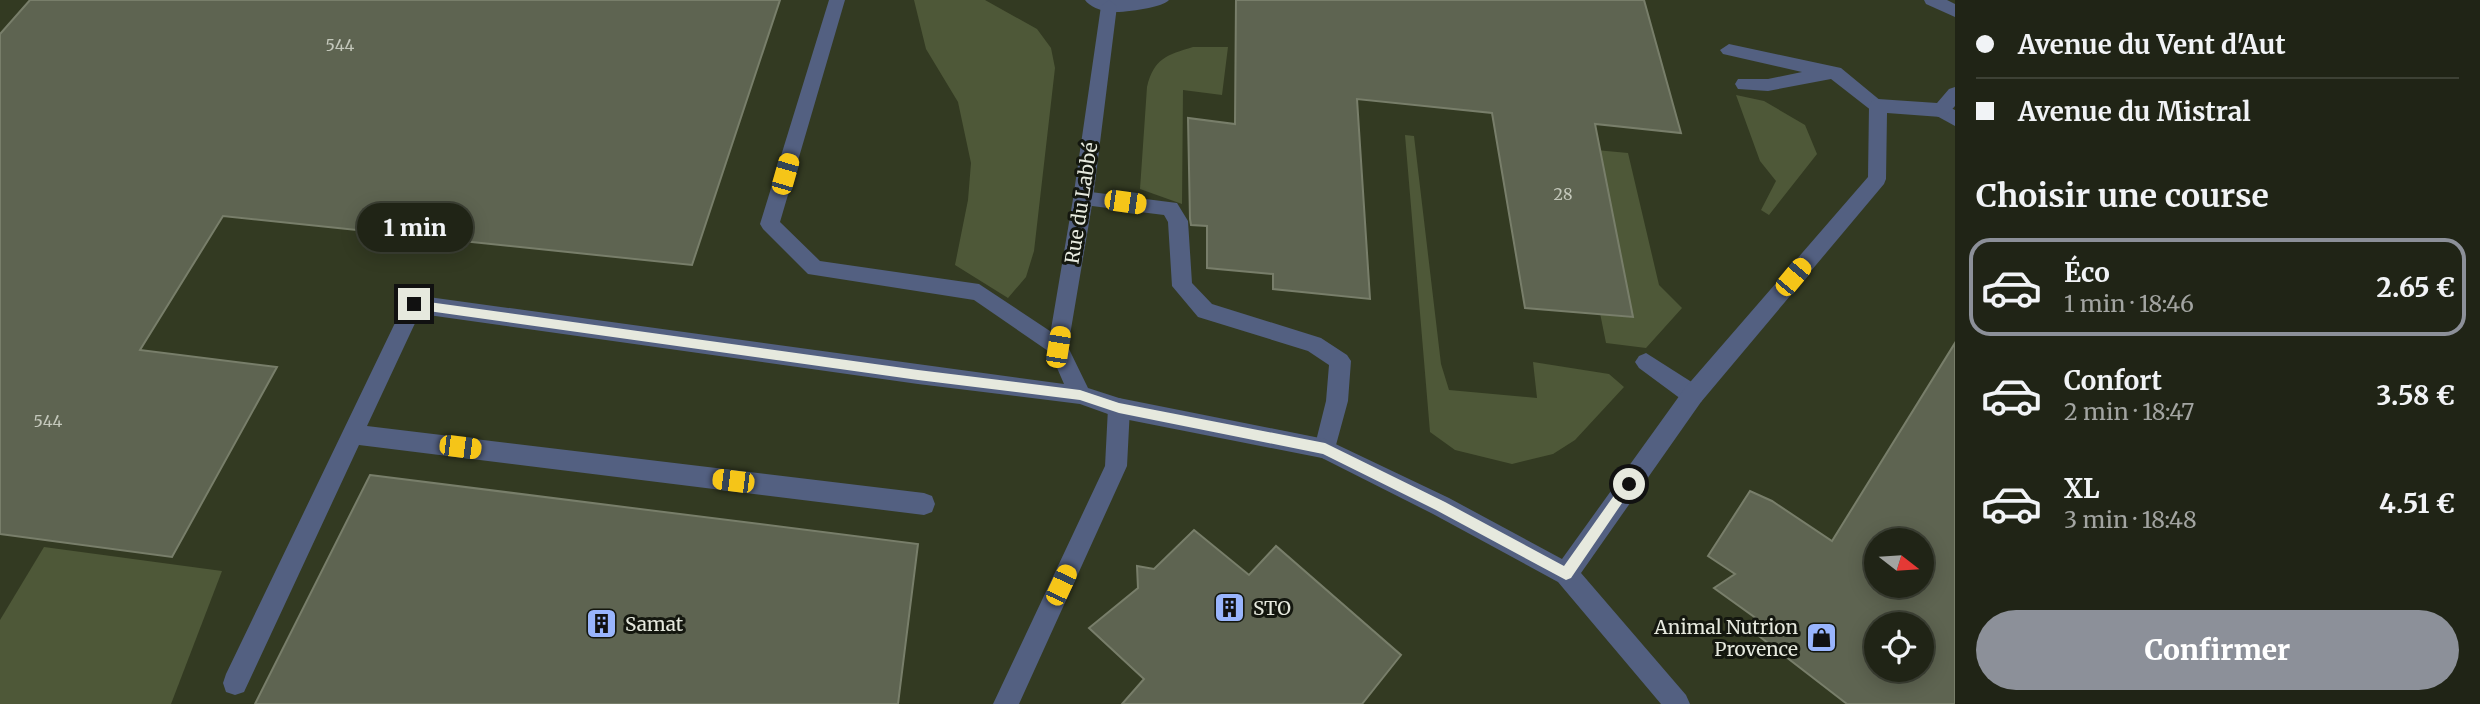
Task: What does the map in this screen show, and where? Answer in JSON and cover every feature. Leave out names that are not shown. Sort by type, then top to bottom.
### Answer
[{"type":"street","points":[[837,0],[770,224],[815,268],[979,292],[1058,347],[1080,395]]},
{"type":"street","points":[[1101,3],[1161,0]]},
{"type":"street","points":[[1932,0],[1955,11]]},
{"type":"street","name":"Rue du Labbé","points":[[1058,347],[1083,199],[1101,3]]},
{"type":"street","points":[[1729,50],[1835,73],[1878,106],[1948,115],[1955,94]]},
{"type":"street","points":[[1744,83],[1768,85],[1835,73]]},
{"type":"street","points":[[1566,574],[1693,395],[1877,179],[1878,106]]},
{"type":"street","points":[[1083,199],[1170,208],[1178,221],[1182,286],[1205,311],[1314,344],[1340,361],[1337,401],[1325,449]]},
{"type":"street","points":[[235,683],[414,304],[918,375],[1080,395],[1119,408],[1325,449],[1441,506],[1566,574],[1677,704]]},
{"type":"street","points":[[1646,362],[1693,395]]},
{"type":"street","points":[[1006,704],[1116,466],[1119,408]]},
{"type":"street","points":[[351,434],[924,504]]},
{"type":"shaded area","points":[[0,0],[1955,0],[1955,704],[0,704]]},
{"type":"shaded area","points":[[914,0],[985,0],[1037,29],[1051,48],[1055,68],[1034,251],[1026,277],[1008,298],[955,265],[968,200],[971,163],[958,102],[926,49]]},
{"type":"shaded area","points":[[1193,47],[1228,47],[1222,95],[1183,90],[1182,204],[1140,189],[1147,87],[1153,70],[1163,59]]},
{"type":"shaded area","points":[[1736,95],[1764,101],[1805,125],[1817,154],[1769,215],[1761,210],[1776,181],[1760,161]]},
{"type":"shaded area","points":[[1405,135],[1414,136],[1441,364],[1449,390],[1537,398],[1533,362],[1609,374],[1624,387],[1575,440],[1553,454],[1512,464],[1455,450],[1430,432]]},
{"type":"shaded area","points":[[1596,150],[1628,153],[1659,285],[1682,308],[1646,348],[1606,343],[1600,313],[1633,317]]},
{"type":"shaded area","points":[[44,547],[222,571],[171,704],[0,704],[0,620]]},
{"type":"building","points":[[30,0],[780,0],[692,265],[223,216],[140,350],[277,367],[172,557],[0,534],[0,34]]},
{"type":"building","points":[[1236,0],[1644,0],[1681,133],[1595,124],[1633,317],[1525,308],[1492,113],[1357,99],[1370,299],[1273,289],[1273,274],[1207,268],[1207,226],[1191,225],[1190,219],[1188,118],[1235,124]]},
{"type":"building","points":[[1955,343],[1955,704],[1847,704],[1755,633],[1757,619],[1714,588],[1735,574],[1708,556],[1750,491],[1772,501],[1832,541]]},
{"type":"building","name":"Samat","points":[[370,475],[918,544],[898,704],[255,704]]},
{"type":"building","name":"STO","points":[[1194,530],[1249,575],[1276,546],[1401,655],[1362,704],[1122,704],[1144,679],[1089,628],[1138,588],[1137,566],[1154,569]]},
{"type":"place","name":"STO","points":[[1230,608]]},
{"type":"place","name":"Samat","points":[[602,624]]},
{"type":"place","name":"Animal Nutrion Provence","points":[[1821,638]]},
{"type":"route","points":[[414,304],[918,375],[1080,395],[1119,408],[1325,449],[1441,506],[1566,574],[1629,484]]}]
